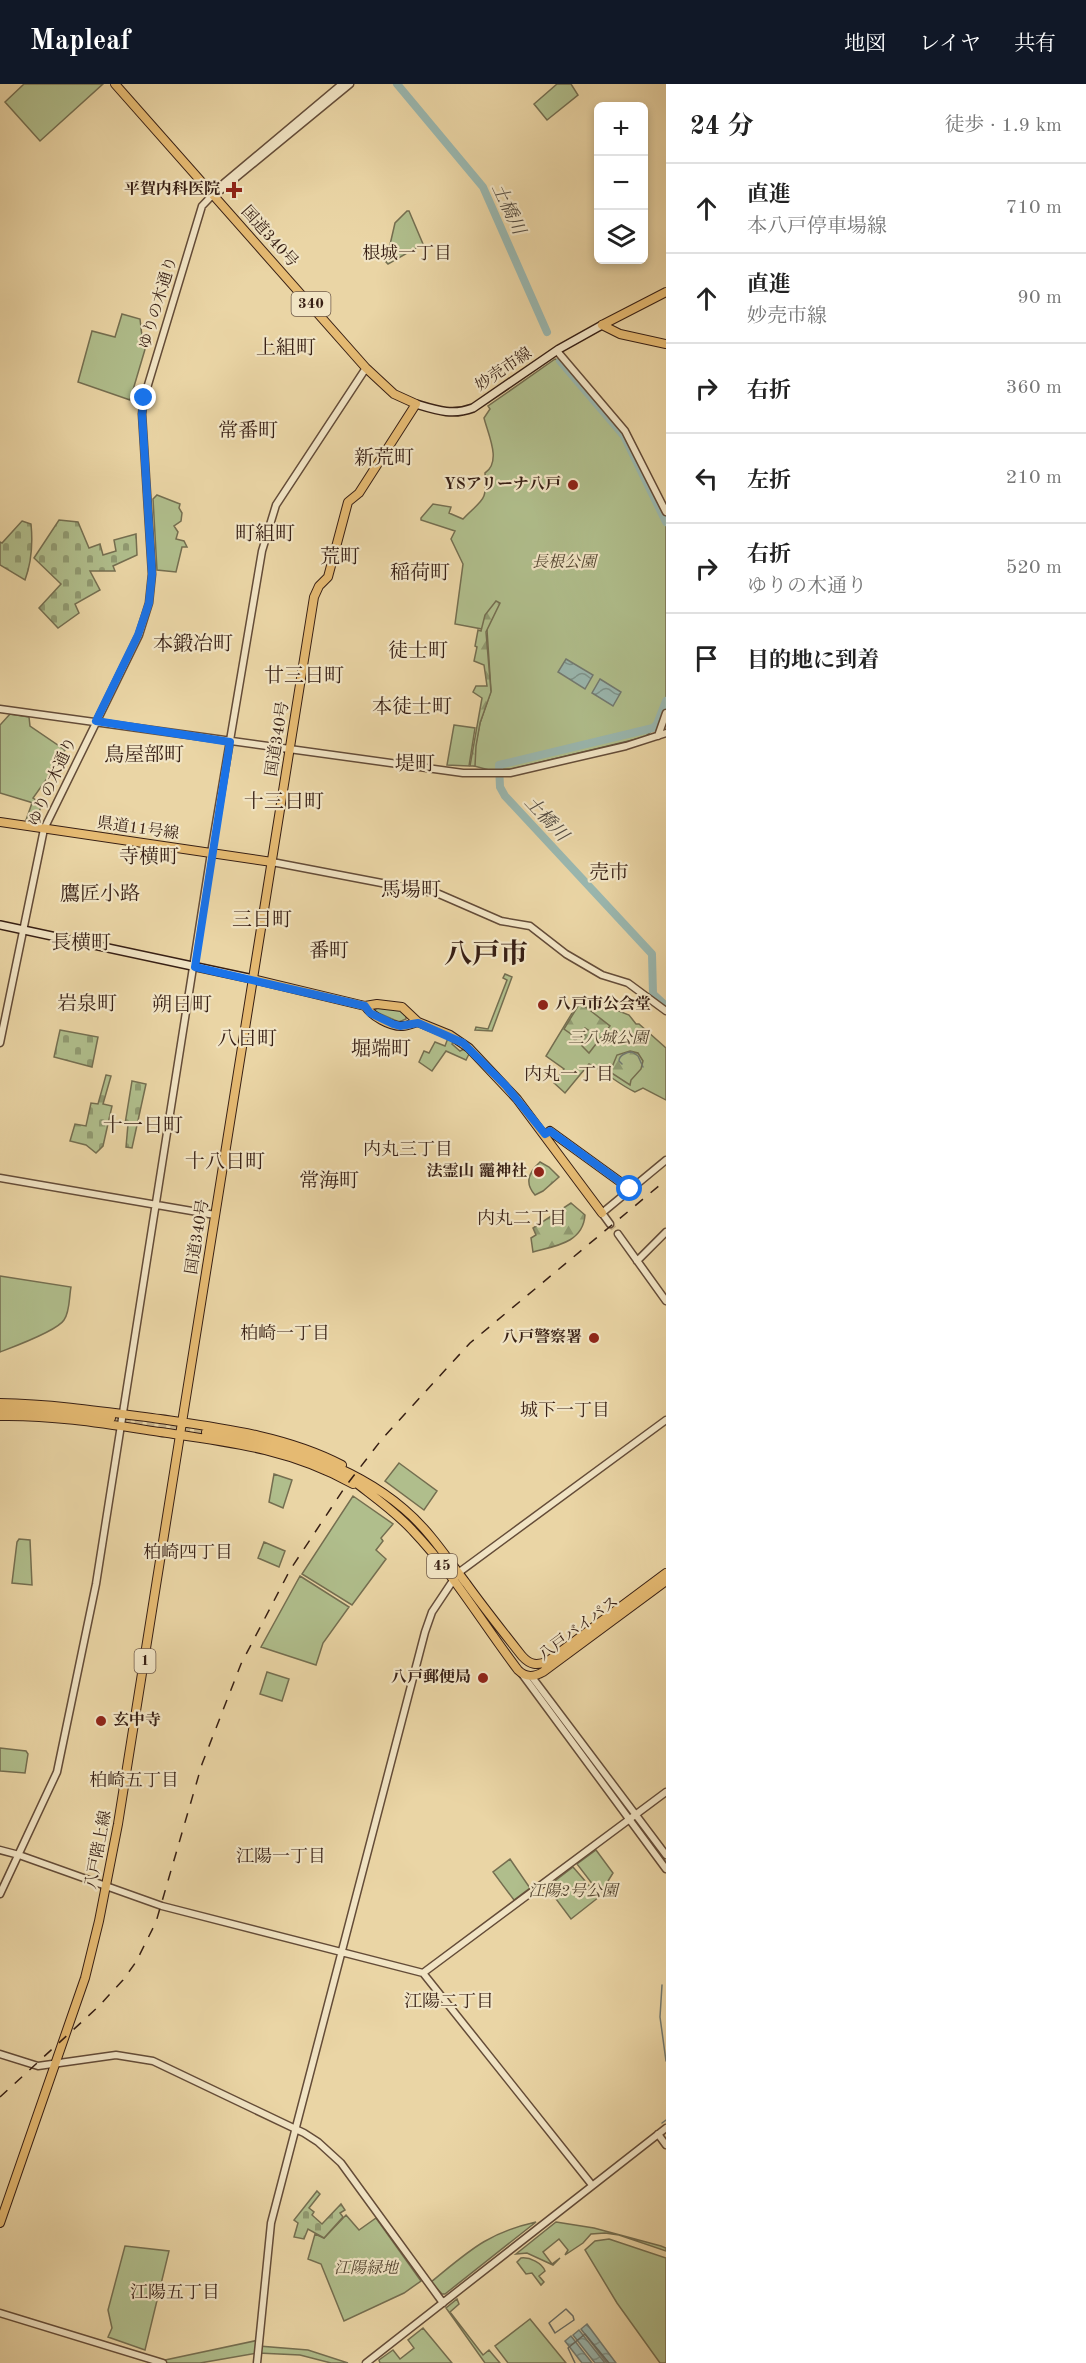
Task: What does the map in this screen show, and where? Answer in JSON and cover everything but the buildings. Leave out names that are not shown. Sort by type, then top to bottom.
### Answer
[{"type":"main road","name":"国道340号","points":[[115,84],[366,368],[394,394],[416,404],[359,493],[348,502],[328,577],[314,597],[180,1435]]},
{"type":"main road","points":[[602,325],[666,292]]},
{"type":"main road","points":[[602,325],[620,334],[666,344]]},
{"type":"main road","name":"妙売市線","points":[[416,404],[450,413],[462,412],[488,399],[557,351],[602,325]]},
{"type":"main road","name":"県道11号線","points":[[0,822],[272,862]]},
{"type":"main road","points":[[0,925],[253,979],[365,1006],[377,1004],[402,1007],[418,1023],[450,1035],[469,1048],[518,1099],[602,1213]]},
{"type":"main road","points":[[365,1006],[370,1013],[400,1026],[418,1023]]},
{"type":"main road","points":[[545,1134],[550,1131],[630,1189]]},
{"type":"main road","points":[[0,1403],[40,1404],[124,1414],[251,1434],[300,1447],[338,1463],[369,1488]]},
{"type":"main road","points":[[0,1409],[70,1412],[111,1418]]},
{"type":"main road","points":[[0,1416],[51,1417],[253,1446],[279,1452],[326,1469],[369,1488]]},
{"type":"main road","name":"八戸バイパス","points":[[206,1432],[286,1448],[342,1471],[369,1488],[477,1598],[525,1660],[536,1665],[548,1661],[666,1573]]},
{"type":"main road","name":"八戸階上線","points":[[0,2223],[85,1978],[106,1887],[124,1791],[180,1435]]},
{"type":"main road","name":"八戸バイパス","points":[[455,1576],[521,1672],[532,1677],[543,1672],[666,1581]]},
{"type":"main road","name":"45","points":[[477,1598],[486,1616],[532,1677]]},
{"type":"main road","points":[[532,1677],[538,1668],[548,1661]]},
{"type":"street","name":"ゆりの木通り","points":[[0,1043],[44,829],[138,635],[149,603],[152,574],[142,414],[144,398],[202,206],[224,183],[342,84]]},
{"type":"street","name":"ゆりの木通り","points":[[213,195],[227,186],[350,84]]},
{"type":"street","points":[[557,351],[625,431],[666,513]]},
{"type":"street","points":[[0,1894],[54,1781],[60,1763],[96,1584],[195,967],[211,853],[256,580],[265,542],[276,505],[366,368]]},
{"type":"street","points":[[0,709],[407,766],[482,774],[510,773],[626,746],[666,733]]},
{"type":"street","points":[[658,736],[666,713]]},
{"type":"street","points":[[272,862],[448,896],[501,921],[530,926],[566,954],[602,975],[628,983],[666,1011]]},
{"type":"street","points":[[610,1224],[602,1213],[666,1160]]},
{"type":"street","points":[[0,1178],[215,1215]]},
{"type":"street","points":[[637,1261],[666,1232]]},
{"type":"street","points":[[618,1234],[666,1300]]},
{"type":"street","points":[[257,2363],[271,2223],[432,1612],[455,1576],[666,1420]]},
{"type":"street","points":[[521,1672],[666,1869]]},
{"type":"street","points":[[541,1689],[539,1680],[543,1672]]},
{"type":"street","points":[[532,1677],[533,1684],[556,1721]]},
{"type":"street","points":[[532,1677],[666,1855]]},
{"type":"street","points":[[423,1974],[666,1792]]},
{"type":"street","points":[[0,1850],[19,1854],[162,1906],[423,1974],[592,2186]]},
{"type":"street","points":[[0,2054],[38,2066],[116,2055],[153,2061],[296,2129],[318,2142],[341,2163],[443,2303]]},
{"type":"street","points":[[366,2363],[666,2128]]},
{"type":"street","points":[[657,2134],[666,2145]]},
{"type":"street","points":[[0,2313],[163,2363]]},
{"type":"green space","points":[[24,84],[103,84],[40,141],[5,102]]},
{"type":"green space","points":[[557,84],[571,84],[578,95],[547,120],[534,104]]},
{"type":"green space","points":[[407,211],[423,244],[388,264],[386,262],[395,223]]},
{"type":"green space","points":[[122,314],[140,319],[143,345],[146,346],[130,400],[78,382],[92,331],[115,337]]},
{"type":"green space","name":"長根公園","points":[[555,359],[561,361],[625,436],[666,519],[666,705],[659,724],[645,737],[512,769],[489,770],[474,766],[480,723],[491,691],[487,630],[455,624],[463,564],[451,539],[455,531],[421,520],[421,518],[433,504],[451,507],[449,513],[463,519],[479,503],[485,490],[485,473],[493,462],[492,447],[484,418],[490,409],[488,406]]},
{"type":"green space","points":[[157,495],[180,504],[181,521],[174,526],[178,532],[176,539],[184,541],[187,547],[182,547],[176,572],[157,570],[153,499]]},
{"type":"green space","points":[[59,520],[78,522],[89,548],[100,544],[103,555],[116,551],[114,540],[136,534],[137,555],[113,566],[115,571],[90,571],[100,590],[75,604],[79,613],[58,628],[39,608],[61,584],[34,558]]},
{"type":"green space","points":[[22,521],[31,524],[32,531],[31,559],[25,580],[0,565],[0,542],[2,543]]},
{"type":"green space","points":[[496,601],[500,603],[486,632],[491,692],[480,723],[475,766],[470,766],[482,698],[473,692],[476,686],[487,686],[484,665],[474,661],[477,647],[475,646],[478,630],[481,631],[485,615]]},
{"type":"green space","points":[[10,714],[29,717],[30,726],[65,750],[33,798],[42,804],[34,825],[25,823],[32,803],[0,793],[0,725]]},
{"type":"green space","points":[[454,725],[475,728],[469,766],[447,765]]},
{"type":"green space","points":[[505,974],[512,977],[492,1031],[475,1030],[476,1027],[488,1029],[507,980],[503,978]]},
{"type":"green space","name":"三八城公園","points":[[586,998],[629,1015],[636,1024],[639,1024],[666,1048],[666,1100],[643,1088],[635,1092],[589,1064],[565,1093],[554,1083],[564,1069],[546,1056],[580,1000]]},
{"type":"green space","points":[[582,1004],[610,1026],[589,1053],[582,1046],[581,1041],[588,1030],[585,1028],[575,1041],[564,1029],[578,1006]]},
{"type":"green space","points":[[377,1008],[401,1010],[406,1015],[406,1019],[399,1022],[374,1011]]},
{"type":"green space","points":[[60,1030],[98,1037],[92,1067],[54,1057]]},
{"type":"green space","points":[[448,1038],[460,1051],[464,1049],[469,1054],[466,1060],[446,1051],[432,1071],[419,1062],[424,1051],[429,1053],[435,1042],[445,1046]]},
{"type":"green space","points":[[630,1051],[638,1053],[643,1061],[641,1069],[631,1080],[630,1085],[610,1072],[617,1055]]},
{"type":"green space","points":[[106,1075],[111,1076],[103,1104],[112,1106],[103,1146],[96,1153],[86,1145],[70,1141],[75,1124],[86,1126],[91,1103],[98,1104]]},
{"type":"green space","points":[[132,1081],[146,1084],[132,1148],[126,1147],[128,1124],[125,1124]]},
{"type":"green space","points":[[540,1162],[559,1177],[535,1195],[529,1178]]},
{"type":"green space","points":[[571,1203],[585,1215],[579,1232],[566,1242],[533,1252],[531,1238],[536,1235],[533,1228]]},
{"type":"green space","points":[[0,1276],[71,1287],[66,1317],[60,1324],[44,1334],[0,1352]]},
{"type":"green space","points":[[399,1463],[437,1491],[424,1510],[385,1481]]},
{"type":"green space","points":[[274,1474],[292,1480],[283,1508],[269,1502]]},
{"type":"green space","points":[[353,1496],[393,1524],[381,1538],[383,1541],[376,1550],[386,1559],[352,1605],[302,1574]]},
{"type":"green space","points":[[19,1539],[30,1540],[32,1585],[12,1583]]},
{"type":"green space","points":[[264,1542],[285,1551],[279,1567],[258,1558]]},
{"type":"green space","points":[[300,1576],[349,1607],[323,1643],[316,1665],[261,1647]]},
{"type":"green space","points":[[267,1672],[289,1679],[282,1701],[260,1694]]},
{"type":"green space","points":[[0,1748],[26,1751],[28,1754],[25,1773],[0,1771]]},
{"type":"green space","name":"江陽2号公園","points":[[596,1850],[613,1873],[600,1894],[577,1864]]},
{"type":"green space","points":[[510,1859],[530,1888],[514,1900],[493,1872]]},
{"type":"green space","name":"江陽2号公園","points":[[573,1867],[599,1897],[571,1919],[547,1887]]},
{"type":"green space","points":[[317,2191],[320,2194],[309,2208],[314,2212],[312,2215],[322,2224],[341,2204],[345,2210],[340,2213],[343,2217],[324,2238],[308,2229],[304,2239],[294,2237],[298,2223],[294,2220]]},
{"type":"green space","name":"江陽緑地","points":[[346,2215],[359,2230],[376,2218],[421,2281],[404,2293],[344,2321],[321,2264],[308,2259],[315,2234],[324,2238]]},
{"type":"green space","name":"江陽緑地","points":[[536,2222],[445,2294],[442,2294],[431,2282],[479,2244],[519,2226]]},
{"type":"green space","points":[[556,2222],[594,2228],[661,2246],[666,2248],[666,2251],[619,2235],[605,2233],[591,2234],[583,2243],[565,2255],[568,2250],[559,2239],[543,2252],[552,2264],[560,2258],[553,2265],[527,2253],[516,2254]]},
{"type":"green space","points":[[609,2239],[666,2258],[666,2363],[660,2363],[617,2303],[585,2250],[595,2241]]},
{"type":"green space","points":[[125,2246],[169,2251],[145,2350],[108,2337],[112,2328],[108,2310]]},
{"type":"green space","points":[[521,2258],[528,2258],[541,2265],[545,2271],[539,2276],[544,2282],[541,2285],[532,2273],[526,2274],[517,2262]]},
{"type":"green space","points":[[457,2299],[459,2304],[450,2312],[483,2355],[489,2350],[500,2363],[485,2363],[446,2308]]},
{"type":"green space","points":[[530,2319],[566,2363],[508,2363],[495,2346]]},
{"type":"green space","points":[[423,2328],[452,2363],[380,2363],[379,2360],[393,2350],[400,2359],[414,2348],[408,2340]]},
{"type":"green space","points":[[259,2340],[259,2346],[308,2350],[348,2363],[331,2363],[300,2355],[258,2353],[200,2363],[151,2363]]},
{"type":"water","points":[[566,659],[593,675],[585,689],[558,672]]},
{"type":"water","points":[[600,679],[621,692],[613,706],[592,693]]},
{"type":"water","points":[[587,2324],[616,2363],[607,2363],[581,2329]]},
{"type":"water","points":[[579,2330],[605,2363],[595,2363],[573,2335]]},
{"type":"water","points":[[571,2336],[592,2363],[582,2363],[565,2341]]},
{"type":"waterway","name":"土橋川","points":[[397,84],[483,187],[547,332]]},
{"type":"waterway","name":"土橋川","points":[[560,361],[624,436],[666,522]]},
{"type":"waterway","name":"土橋川","points":[[666,701],[657,724],[653,728],[499,765],[500,787],[505,796],[652,954],[653,994],[666,1006]]},
{"type":"waterway","points":[[622,1064],[619,1061],[620,1057],[632,1052],[638,1056],[643,1067]]},
{"type":"waterway","points":[[593,1763],[628,1811]]},
{"type":"waterway","points":[[637,1823],[666,1862]]},
{"type":"waterway","points":[[662,1985],[660,2017],[666,2061]]},
{"type":"waterway","points":[[662,2123],[666,2120]]},
{"type":"tunnel","points":[[610,1224],[618,1234]]},
{"type":"tunnel","points":[[111,1418],[206,1432]]},
{"type":"railway","points":[[0,2097],[98,2007],[136,1962],[156,1922],[202,1764],[241,1664],[290,1570],[345,1487],[382,1439],[470,1343],[666,1180]]},
{"type":"place","name":"平賀内科医院","points":[[234,190]]},
{"type":"place","name":"YSアリーナ八戸","points":[[573,485]]},
{"type":"place","name":"八戸市公会堂","points":[[543,1005]]},
{"type":"place","name":"法霊山 龗神社","points":[[539,1172]]},
{"type":"place","name":"八戸警察署","points":[[594,1338]]},
{"type":"place","name":"八戸郵便局","points":[[483,1678]]},
{"type":"place","name":"玄中寺","points":[[101,1721]]},
{"type":"district","name":"根城一丁目","points":[[407,254]]},
{"type":"district","name":"上組町","points":[[286,349]]},
{"type":"district","name":"常番町","points":[[248,432]]},
{"type":"district","name":"新荒町","points":[[384,459]]},
{"type":"district","name":"町組町","points":[[265,535]]},
{"type":"district","name":"荒町","points":[[340,558]]},
{"type":"district","name":"稲荷町","points":[[420,574]]},
{"type":"district","name":"本鍛冶町","points":[[193,645]]},
{"type":"district","name":"徒士町","points":[[418,652]]},
{"type":"district","name":"廿三日町","points":[[304,677]]},
{"type":"district","name":"本徒士町","points":[[412,708]]},
{"type":"district","name":"鳥屋部町","points":[[144,756]]},
{"type":"district","name":"堤町","points":[[415,765]]},
{"type":"district","name":"十三日町","points":[[284,803]]},
{"type":"district","name":"寺横町","points":[[149,858]]},
{"type":"district","name":"売市","points":[[609,874]]},
{"type":"district","name":"馬場町","points":[[411,891]]},
{"type":"district","name":"鷹匠小路","points":[[100,895]]},
{"type":"district","name":"三日町","points":[[262,921]]},
{"type":"district","name":"長横町","points":[[81,944]]},
{"type":"district","name":"番町","points":[[329,952]]},
{"type":"district","name":"八戸市","points":[[486,956]]},
{"type":"district","name":"岩泉町","points":[[87,1005]]},
{"type":"district","name":"朔日町","points":[[182,1006]]},
{"type":"district","name":"八日町","points":[[247,1040]]},
{"type":"district","name":"堀端町","points":[[381,1050]]},
{"type":"district","name":"内丸一丁目","points":[[569,1075]]},
{"type":"district","name":"十一日町","points":[[143,1127]]},
{"type":"district","name":"内丸三丁目","points":[[408,1150]]},
{"type":"district","name":"十八日町","points":[[225,1163]]},
{"type":"district","name":"常海町","points":[[329,1182]]},
{"type":"district","name":"内丸二丁目","points":[[522,1219]]},
{"type":"district","name":"柏崎一丁目","points":[[285,1334]]},
{"type":"district","name":"城下一丁目","points":[[565,1411]]},
{"type":"district","name":"柏崎四丁目","points":[[188,1553]]},
{"type":"district","name":"柏崎五丁目","points":[[134,1781]]},
{"type":"district","name":"江陽一丁目","points":[[281,1857]]},
{"type":"district","name":"江陽二丁目","points":[[449,2002]]},
{"type":"district","name":"江陽五丁目","points":[[175,2293]]},
{"type":"route","points":[[144,398],[142,414],[152,574],[149,603],[138,635],[96,721],[230,742],[195,967],[365,1006],[376,1017],[393,1024],[407,1026],[418,1023],[450,1035],[477,1056],[518,1099],[545,1134],[550,1131],[630,1189]]}]
